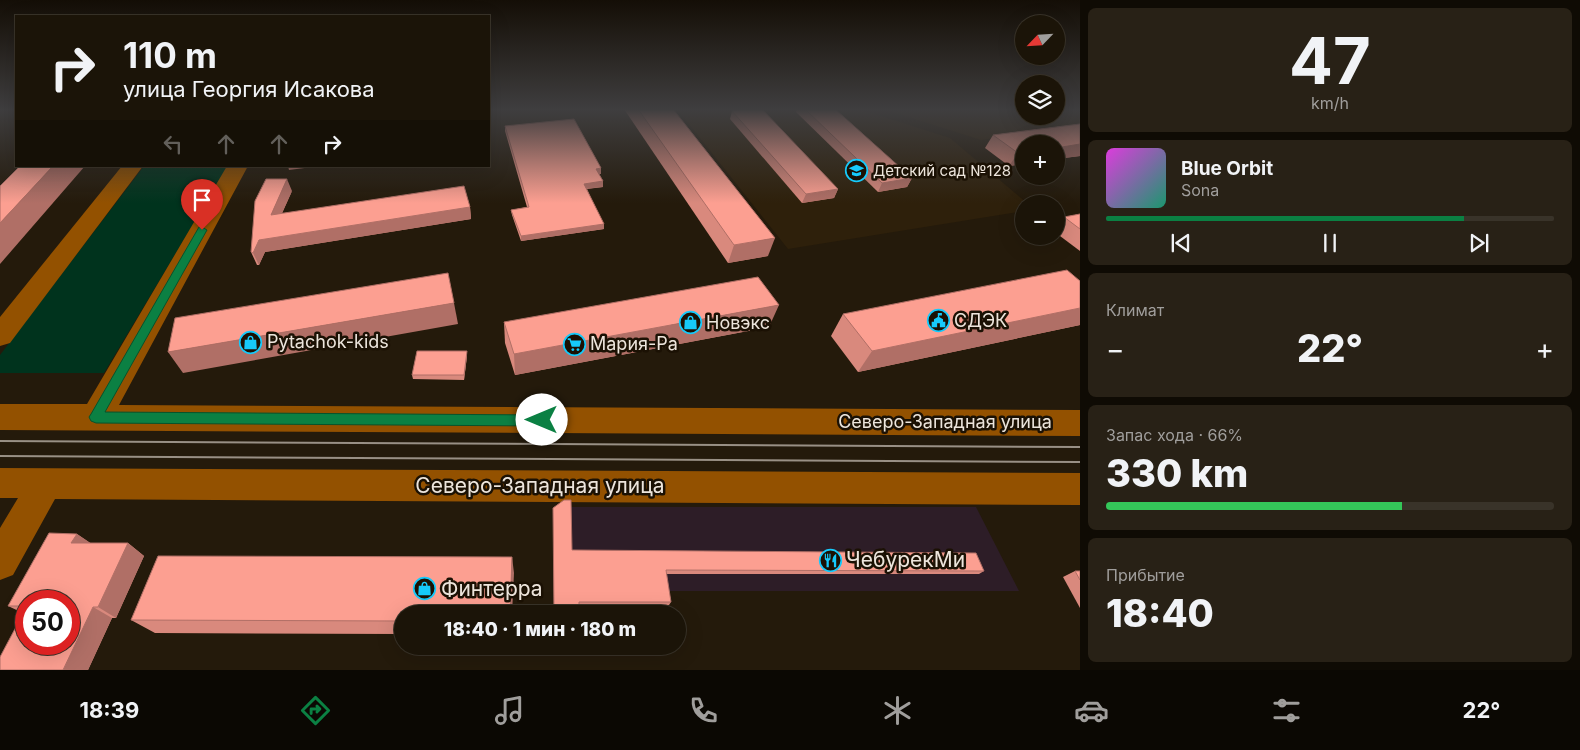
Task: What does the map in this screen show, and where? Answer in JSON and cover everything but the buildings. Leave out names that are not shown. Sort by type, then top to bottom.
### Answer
[{"type":"main road","points":[[0,336],[131,167]]},
{"type":"main road","points":[[96,417],[237,167]]},
{"type":"main road","name":"Северо-Западная улица","points":[[0,417],[1080,423]]},
{"type":"main road","name":"Северо-Западная улица","points":[[0,483],[1080,489]]},
{"type":"main road","points":[[0,562],[46,483]]},
{"type":"shaded area","name":"Детский сад №128","points":[[702,140],[953,140],[1017,195],[1015,195],[1015,212],[788,249]]},
{"type":"shaded area","points":[[564,507],[976,507],[1019,591],[566,591]]},
{"type":"green space","points":[[143,167],[227,167],[104,373],[0,373],[0,355]]},
{"type":"tram line","points":[[0,441],[1080,447]]},
{"type":"tram line","points":[[0,456],[1080,462]]},
{"type":"place","name":"Детский сад №128","points":[[857,171]]},
{"type":"place","name":"СДЭК","points":[[938,321]]},
{"type":"place","name":"Новэкс","points":[[690,323]]},
{"type":"place","name":"Pytachok-kids","points":[[251,342]]},
{"type":"place","name":"Мария-Ра","points":[[574,344]]},
{"type":"place","name":"ЧебурекМи","points":[[830,560]]},
{"type":"place","name":"Финтерра","points":[[425,589]]},
{"type":"route","points":[[202,230],[96,417],[542,420]]}]
